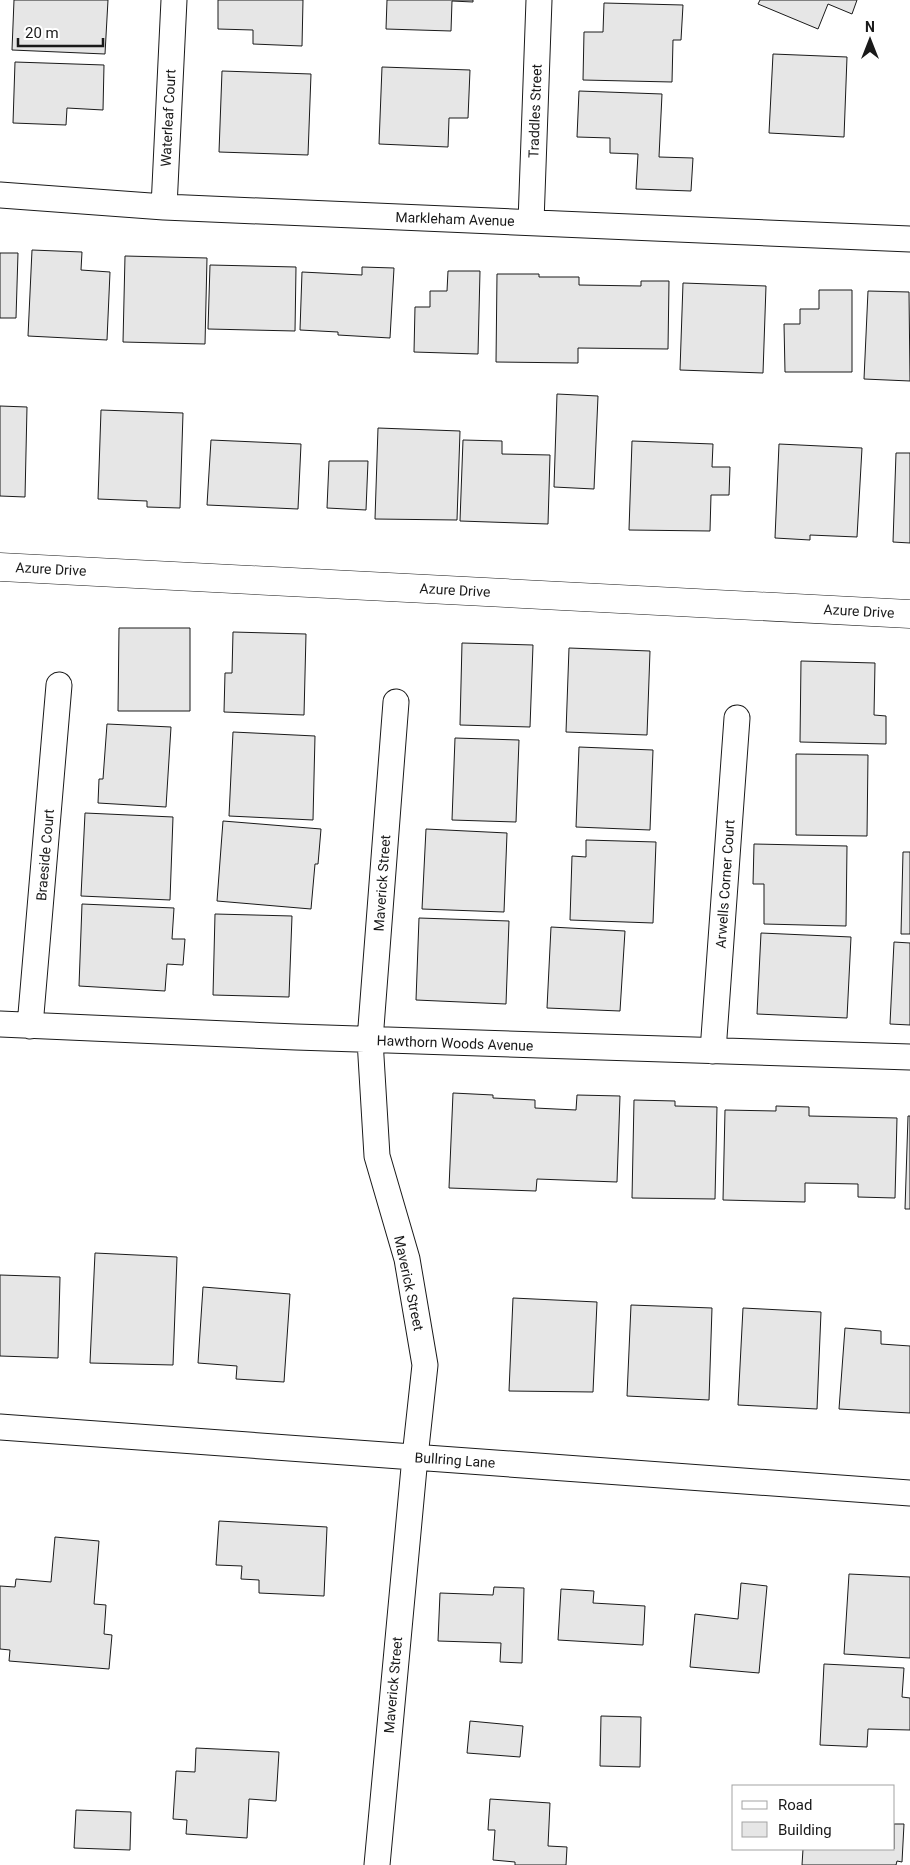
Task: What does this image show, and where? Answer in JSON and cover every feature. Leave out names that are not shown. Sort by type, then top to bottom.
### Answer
[{"type":"street","name":"Waterleaf Court","points":[[164,206],[174,0]]},
{"type":"street","name":"Traddles Street","points":[[531,222],[539,0]]},
{"type":"street","name":"Markleham Avenue","points":[[0,195],[164,206],[910,238]]},
{"type":"street","name":"Azure Drive","points":[[0,567],[910,614]]},
{"type":"street","name":"Braeside Court","points":[[30,1026],[60,685]]},
{"type":"street","name":"Maverick Street","points":[[376,1865],[425,1365],[407,1259],[377,1156],[370,1040],[396,702]]},
{"type":"street","name":"Arwells Corner Court","points":[[713,1051],[737,718]]},
{"type":"street","name":"Hawthorn Woods Avenue","points":[[0,1024],[370,1040],[910,1057]]},
{"type":"street","name":"Bullring Lane","points":[[0,1427],[910,1493]]},
{"type":"building","points":[[14,0],[108,0],[105,54],[12,50]]},
{"type":"building","points":[[218,0],[303,0],[302,46],[253,44],[253,30],[218,29]]},
{"type":"building","points":[[387,0],[473,0],[473,2],[452,1],[451,31],[386,29]]},
{"type":"building","points":[[760,0],[857,0],[852,14],[828,4],[818,29],[758,4]]},
{"type":"building","points":[[604,3],[683,5],[681,40],[673,40],[672,82],[583,80],[584,32],[603,32]]},
{"type":"building","points":[[773,54],[847,57],[844,137],[769,133]]},
{"type":"building","points":[[15,62],[104,65],[103,110],[67,108],[66,125],[13,123]]},
{"type":"building","points":[[382,67],[470,70],[468,118],[449,118],[448,147],[379,144]]},
{"type":"building","points":[[222,71],[311,74],[308,155],[219,152]]},
{"type":"building","points":[[579,91],[662,94],[659,157],[693,158],[691,191],[636,189],[638,154],[610,153],[610,138],[577,137]]},
{"type":"building","points":[[32,250],[82,252],[81,270],[110,272],[107,340],[28,336]]},
{"type":"building","points":[[0,253],[18,253],[16,318],[0,318]]},
{"type":"building","points":[[125,256],[207,258],[205,344],[123,342]]},
{"type":"building","points":[[210,265],[296,267],[295,331],[208,329]]},
{"type":"building","points":[[362,267],[394,268],[390,338],[338,335],[338,332],[300,330],[302,272],[362,275]]},
{"type":"building","points":[[448,271],[480,271],[478,354],[414,352],[415,307],[430,307],[430,291],[447,291]]},
{"type":"building","points":[[497,274],[539,274],[539,277],[579,277],[579,285],[641,286],[641,281],[669,281],[668,349],[578,348],[578,363],[496,362]]},
{"type":"building","points":[[683,283],[766,286],[763,373],[680,370]]},
{"type":"building","points":[[819,290],[852,290],[852,372],[785,372],[784,324],[800,324],[800,309],[819,309]]},
{"type":"building","points":[[868,291],[909,292],[910,381],[864,379]]},
{"type":"building","points":[[557,394],[598,396],[594,489],[554,487]]},
{"type":"building","points":[[0,406],[27,407],[25,497],[0,496]]},
{"type":"building","points":[[101,410],[183,413],[180,508],[147,507],[147,501],[98,499]]},
{"type":"building","points":[[378,428],[460,431],[457,520],[375,519]]},
{"type":"building","points":[[211,440],[301,444],[298,509],[207,505]]},
{"type":"building","points":[[463,440],[502,441],[502,454],[550,455],[548,524],[460,521]]},
{"type":"building","points":[[632,441],[713,444],[712,467],[730,467],[729,495],[711,495],[710,531],[629,530]]},
{"type":"building","points":[[779,444],[862,448],[857,537],[810,535],[810,540],[775,538]]},
{"type":"building","points":[[896,453],[910,453],[910,543],[893,542]]},
{"type":"building","points":[[329,461],[368,461],[366,510],[327,508]]},
{"type":"building","points":[[119,628],[190,628],[190,711],[118,711]]},
{"type":"building","points":[[233,632],[306,634],[304,715],[224,712],[225,673],[232,673]]},
{"type":"building","points":[[462,643],[533,645],[530,727],[460,725]]},
{"type":"building","points":[[569,648],[650,651],[647,735],[566,732]]},
{"type":"building","points":[[801,661],[875,663],[874,715],[886,716],[886,744],[800,742]]},
{"type":"building","points":[[107,724],[171,727],[166,807],[98,803],[99,779],[103,779]]},
{"type":"building","points":[[233,732],[315,736],[313,820],[229,816]]},
{"type":"building","points":[[455,738],[519,740],[516,822],[452,820]]},
{"type":"building","points":[[579,747],[653,750],[650,830],[576,827]]},
{"type":"building","points":[[796,754],[868,755],[867,836],[796,835]]},
{"type":"building","points":[[85,813],[173,817],[170,900],[81,896]]},
{"type":"building","points":[[223,821],[321,829],[318,864],[315,864],[311,909],[217,901]]},
{"type":"building","points":[[426,829],[507,833],[504,912],[422,909]]},
{"type":"building","points":[[586,840],[656,842],[653,923],[570,920],[572,856],[586,857]]},
{"type":"building","points":[[754,844],[847,846],[846,926],[764,924],[764,884],[753,884]]},
{"type":"building","points":[[903,852],[910,852],[910,934],[901,934]]},
{"type":"building","points":[[82,904],[174,908],[172,939],[185,939],[183,965],[167,964],[165,991],[79,986]]},
{"type":"building","points":[[215,914],[292,916],[289,997],[213,995]]},
{"type":"building","points":[[419,918],[509,921],[506,1004],[416,1000]]},
{"type":"building","points":[[551,927],[625,931],[620,1011],[547,1008]]},
{"type":"building","points":[[761,933],[851,937],[847,1018],[757,1014]]},
{"type":"building","points":[[894,942],[910,943],[910,1025],[890,1024]]},
{"type":"building","points":[[453,1093],[493,1095],[493,1098],[535,1100],[535,1108],[576,1110],[577,1095],[620,1096],[617,1182],[537,1179],[536,1191],[449,1188]]},
{"type":"building","points":[[634,1100],[675,1101],[675,1106],[717,1107],[715,1199],[632,1198]]},
{"type":"building","points":[[776,1106],[809,1107],[809,1116],[897,1118],[895,1198],[858,1197],[858,1184],[805,1183],[805,1202],[723,1200],[725,1110],[776,1111]]},
{"type":"building","points":[[908,1116],[910,1116],[910,1209],[905,1209]]},
{"type":"building","points":[[95,1253],[177,1257],[173,1365],[90,1363]]},
{"type":"building","points":[[0,1275],[60,1277],[58,1358],[0,1356]]},
{"type":"building","points":[[203,1287],[290,1294],[284,1382],[236,1379],[237,1366],[198,1363]]},
{"type":"building","points":[[513,1298],[597,1302],[593,1392],[509,1391]]},
{"type":"building","points":[[631,1305],[712,1308],[709,1400],[627,1396]]},
{"type":"building","points":[[743,1308],[821,1312],[817,1409],[738,1405]]},
{"type":"building","points":[[845,1328],[881,1331],[881,1344],[910,1346],[910,1413],[839,1409]]},
{"type":"building","points":[[219,1521],[327,1527],[324,1596],[259,1593],[259,1580],[241,1579],[242,1566],[216,1565]]},
{"type":"building","points":[[55,1537],[99,1541],[94,1604],[106,1605],[104,1634],[112,1635],[109,1669],[9,1661],[10,1650],[0,1649],[0,1586],[15,1587],[16,1579],[51,1582]]},
{"type":"building","points":[[849,1574],[910,1577],[910,1658],[844,1654]]},
{"type":"building","points":[[741,1583],[767,1586],[759,1673],[690,1667],[695,1614],[738,1619]]},
{"type":"building","points":[[494,1587],[524,1588],[522,1663],[500,1662],[501,1643],[438,1641],[440,1593],[493,1595]]},
{"type":"building","points":[[561,1589],[594,1591],[593,1603],[645,1606],[643,1645],[558,1640]]},
{"type":"building","points":[[824,1664],[904,1668],[902,1697],[910,1698],[910,1730],[868,1729],[867,1747],[820,1745]]},
{"type":"building","points":[[601,1716],[641,1717],[640,1767],[600,1766]]},
{"type":"building","points":[[470,1721],[523,1726],[520,1757],[467,1753]]},
{"type":"building","points":[[196,1748],[279,1752],[276,1801],[249,1799],[247,1838],[186,1834],[187,1820],[173,1819],[176,1771],[195,1772]]},
{"type":"building","points":[[490,1799],[550,1803],[548,1846],[567,1847],[566,1865],[515,1865],[515,1862],[493,1860],[495,1830],[488,1830]]},
{"type":"building","points":[[76,1810],[131,1812],[130,1850],[74,1848]]},
{"type":"building","points":[[895,1824],[904,1824],[902,1862],[897,1861],[896,1865],[802,1865],[803,1850],[895,1850]]}]
